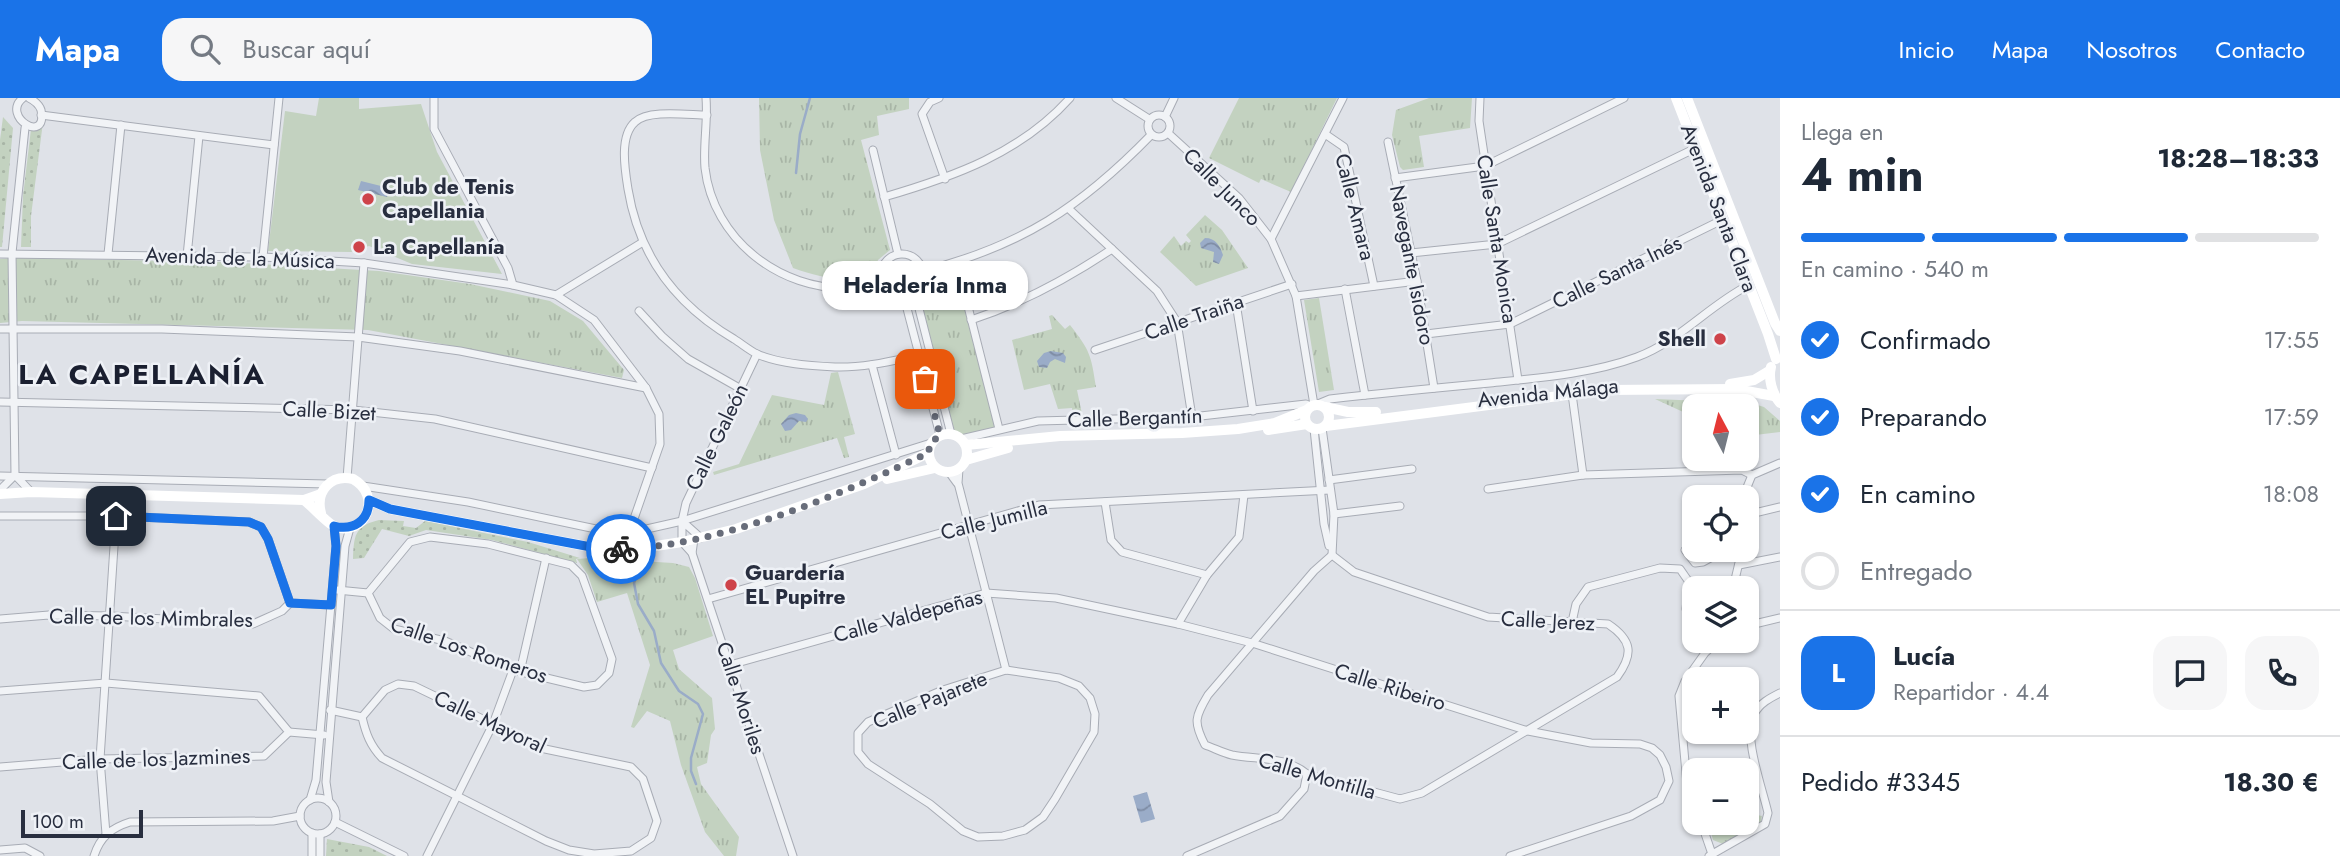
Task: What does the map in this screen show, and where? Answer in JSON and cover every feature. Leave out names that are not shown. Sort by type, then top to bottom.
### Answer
[{"type":"street","points":[[23,98],[13,104],[11,117],[16,124],[24,128],[38,122],[41,115],[40,108],[29,98]]},
{"type":"street","points":[[263,257],[279,98]]},
{"type":"street","points":[[434,98],[433,129],[508,268],[513,285]]},
{"type":"street","points":[[706,98],[705,169],[712,198],[727,228],[750,254],[780,274],[814,286],[852,288],[881,279]]},
{"type":"street","points":[[939,98],[930,102],[922,114],[945,179]]},
{"type":"street","points":[[884,197],[945,179],[998,155],[1054,116],[1070,98]]},
{"type":"street","points":[[1116,98],[1149,119]]},
{"type":"street","points":[[1165,117],[1174,98]]},
{"type":"street","points":[[1271,239],[1343,98]]},
{"type":"street","name":"Calle Santa Monica","points":[[1480,98],[1479,121],[1485,166],[1518,380]]},
{"type":"street","points":[[1395,178],[1485,166],[1624,98]]},
{"type":"street","name":"Avenida Santa Clara","points":[[1676,98],[1724,219],[1780,331]]},
{"type":"street","name":"Avenida Santa Clara","points":[[1687,98],[1778,356]]},
{"type":"street","points":[[41,115],[274,145]]},
{"type":"street","points":[[707,115],[646,115],[633,122],[626,137],[625,171],[631,208],[643,242],[663,277],[685,304],[710,325],[757,354],[795,363],[836,367],[872,365],[930,353]]},
{"type":"street","points":[[1149,119],[1158,115],[1165,117],[1170,126],[1168,133],[1162,137],[1151,135]]},
{"type":"street","points":[[1149,119],[1147,126],[1151,135]]},
{"type":"street","points":[[108,254],[121,125]]},
{"type":"street","points":[[0,492],[15,475],[12,253],[24,128]]},
{"type":"street","name":"Calle Junco","points":[[1168,133],[1239,198],[1271,239],[1296,296],[1315,406]]},
{"type":"street","name":"Calle Amara","points":[[1325,134],[1344,147],[1374,286]]},
{"type":"street","points":[[923,271],[957,262],[1014,240],[1069,209],[1115,173],[1151,135]]},
{"type":"street","points":[[187,256],[199,136]]},
{"type":"street","name":"Navegante Isidoro","points":[[1388,142],[1417,281],[1434,388]]},
{"type":"street","points":[[1411,253],[1497,244],[1696,148]]},
{"type":"street","points":[[873,150],[898,254]]},
{"type":"street","points":[[1069,209],[1157,291],[1177,322],[1192,417]]},
{"type":"street","name":"Calle Santa Inés","points":[[1426,334],[1510,324],[1724,219]]},
{"type":"street","points":[[556,295],[643,242]]},
{"type":"street","points":[[971,320],[1005,309],[1064,280],[1112,249]]},
{"type":"street","name":"Avenida de la Música","points":[[0,254],[263,257],[364,263],[513,285],[556,295],[594,320],[646,388],[659,414],[660,444],[629,533]]},
{"type":"street","points":[[898,254],[907,254],[916,259],[923,271],[923,280],[915,293],[904,297],[889,292],[881,279],[884,264],[898,254]]},
{"type":"street","points":[[957,262],[999,429]]},
{"type":"street","points":[[347,478],[364,263]]},
{"type":"street","points":[[1296,296],[1417,281]]},
{"type":"street","name":"Calle Bergantín","points":[[954,438],[1038,421],[1192,417],[1306,404],[1315,406],[1330,399],[1518,380],[1583,370],[1637,357],[1669,342],[1732,293],[1754,283]]},
{"type":"street","name":"Calle Traiña","points":[[1096,351],[1292,284]]},
{"type":"street","points":[[1345,289],[1366,396]]},
{"type":"street","points":[[915,293],[954,438],[958,484],[1006,670]]},
{"type":"street","points":[[904,297],[919,355],[954,438]]},
{"type":"street","points":[[1236,303],[1253,411]]},
{"type":"street","points":[[639,311],[688,359],[741,389]]},
{"type":"street","points":[[0,329],[162,329],[358,337],[460,351],[646,388]]},
{"type":"street","name":"Calle Galeón","points":[[682,542],[682,521],[686,503],[757,354]]},
{"type":"street","points":[[1777,399],[1769,371],[1778,356]]},
{"type":"street","points":[[872,365],[896,456]]},
{"type":"street","name":"Avenida Málaga","points":[[1315,406],[1348,412],[1370,412],[1593,386],[1651,383],[1732,384],[1754,380],[1769,371]]},
{"type":"street","name":"Avenida Málaga","points":[[1271,426],[1317,427],[1364,419],[1616,390],[1735,389],[1777,399]]},
{"type":"street","points":[[1572,394],[1583,474]]},
{"type":"street","name":"Calle Bizet","points":[[0,402],[353,410],[435,419],[652,468]]},
{"type":"street","points":[[369,500],[390,509],[591,547],[629,549],[682,542],[736,529],[864,484],[935,468],[958,467],[996,450],[1040,443],[1163,439],[1271,426],[1315,406]]},
{"type":"street","points":[[1315,406],[1304,416],[1317,427],[1329,480],[1334,514],[1332,555]]},
{"type":"street","points":[[1315,406],[1329,414],[1317,427],[1320,491],[1324,524],[1332,555]]},
{"type":"street","points":[[864,484],[954,438],[1182,433],[1271,426]]},
{"type":"street","points":[[0,492],[304,500],[324,489],[333,480],[347,478],[363,486],[468,502],[610,532],[629,533],[682,521],[930,448]]},
{"type":"street","points":[[930,448],[935,468]]},
{"type":"street","points":[[1748,485],[1752,475],[1780,463]]},
{"type":"street","points":[[1329,480],[1412,469]]},
{"type":"street","points":[[1488,489],[1583,474],[1742,470],[1752,475]]},
{"type":"street","points":[[15,475],[32,492]]},
{"type":"street","points":[[0,476],[324,489]]},
{"type":"street","points":[[363,486],[369,500],[366,516]]},
{"type":"street","points":[[321,513],[319,503],[324,489]]},
{"type":"street","name":"Calle Jumilla","points":[[708,599],[1039,505],[1330,490]]},
{"type":"street","points":[[1178,624],[1207,575],[1239,537],[1244,495]]},
{"type":"street","points":[[304,500],[321,513],[327,522],[334,526],[350,528],[366,516],[390,509]]},
{"type":"street","points":[[1105,502],[1111,540],[1122,552],[1207,575]]},
{"type":"street","points":[[1334,514],[1400,506]]},
{"type":"street","points":[[1759,512],[1780,507]]},
{"type":"street","points":[[0,516],[116,516],[249,522],[261,527],[268,539],[290,603],[331,605]]},
{"type":"street","points":[[106,834],[100,759],[116,516]]},
{"type":"street","points":[[682,521],[698,538]]},
{"type":"street","points":[[310,800],[316,780],[320,735],[336,546],[334,526]]},
{"type":"street","points":[[329,802],[320,798],[310,800],[303,806],[300,816],[303,826],[316,833],[329,830],[335,822],[335,811],[329,802],[326,782],[345,546],[350,528]]},
{"type":"street","name":"Calle Los Romeros","points":[[420,538],[488,544],[546,558],[571,565],[582,576],[612,659],[609,673],[597,685],[584,687],[516,671],[445,641],[394,629],[380,618],[368,593],[410,542],[420,538]]},
{"type":"street","name":"Calle Moriles","points":[[698,538],[692,553],[793,856]]},
{"type":"street","points":[[682,542],[692,553]]},
{"type":"street","name":"Calle Jerez","points":[[1332,555],[1354,572],[1488,617],[1608,624],[1621,633],[1628,648],[1627,663],[1617,677],[1528,731]]},
{"type":"street","name":"Calle Montilla","points":[[1332,555],[1314,570],[1208,695],[1198,712],[1196,727],[1205,745],[1230,755],[1271,759],[1297,766],[1307,774],[1400,799],[1422,793],[1528,731]]},
{"type":"street","points":[[1739,565],[1780,557]]},
{"type":"street","points":[[427,856],[493,724],[516,671],[546,558]]},
{"type":"street","points":[[1736,576],[1740,562]]},
{"type":"street","points":[[1572,622],[1576,604],[1588,587],[1660,568],[1680,569],[1685,576]]},
{"type":"street","points":[[332,590],[368,593]]},
{"type":"street","name":"Calle Valdepeñas","points":[[730,664],[986,593],[1056,597],[1252,643]]},
{"type":"street","name":"Calle de los Mimbrales","points":[[0,619],[48,615],[111,616],[253,624],[282,611],[290,603]]},
{"type":"street","points":[[1759,622],[1780,618]]},
{"type":"street","name":"Calle Ribeiro","points":[[1252,643],[1528,731],[1591,743],[1640,744],[1652,748],[1660,755],[1669,781],[1661,800],[1649,808],[1510,856]]},
{"type":"street","points":[[1685,758],[1679,696],[1685,681],[1705,653]]},
{"type":"street","name":"Calle Pajarete","points":[[1006,670],[1059,678],[1080,686],[1090,698],[1095,714],[1094,732],[1055,799],[1044,817],[1025,830],[1003,836],[978,836],[963,831],[930,804],[868,764],[858,752],[858,733],[868,722],[943,690],[1006,670]]},
{"type":"street","points":[[0,691],[106,683],[259,696],[289,732],[329,736]]},
{"type":"street","name":"Calle Mayoral","points":[[398,684],[414,686],[493,724],[545,750],[631,767],[643,779],[657,821],[651,838],[631,850],[594,854],[569,850],[546,841],[382,758],[365,733],[362,717],[385,690],[398,684]]},
{"type":"street","points":[[1704,835],[1710,855],[1765,824],[1768,813],[1750,736],[1752,716],[1765,701],[1780,693]]},
{"type":"street","points":[[322,709],[362,717]]},
{"type":"street","name":"Calle de los Jazmines","points":[[0,767],[100,759],[264,756],[289,732]]},
{"type":"street","points":[[1187,856],[1280,816],[1304,789],[1307,774]]},
{"type":"street","points":[[94,856],[106,834],[117,826],[130,822],[273,821],[300,816]]},
{"type":"street","points":[[335,822],[404,856]]},
{"type":"street","points":[[312,856],[316,833]]},
{"type":"street","points":[[316,833],[320,856]]},
{"type":"street","points":[[0,850],[25,848],[40,856]]},
{"type":"green space","name":"Club de Tenis Capellania","points":[[319,98],[359,98],[359,109],[421,104],[437,152],[502,274],[412,264],[369,246],[351,252],[268,251],[285,111],[316,116]]},
{"type":"green space","points":[[759,98],[909,98],[909,109],[877,116],[879,135],[861,140],[890,250],[878,260],[874,274],[833,278],[793,268],[774,220],[760,150]]},
{"type":"green space","points":[[1239,98],[1337,98],[1291,192],[1261,179],[1259,183],[1209,158]]},
{"type":"green space","points":[[1429,98],[1472,98],[1470,128],[1419,136],[1424,167],[1403,170],[1392,135],[1396,110]]},
{"type":"green space","points":[[3,117],[13,128],[0,247],[0,140]]},
{"type":"green space","points":[[43,122],[31,216],[31,247],[21,247],[23,196],[31,129]]},
{"type":"green space","points":[[1205,215],[1222,230],[1248,268],[1196,286],[1160,252],[1174,236],[1181,246],[1186,241],[1189,243],[1191,241],[1186,235]]},
{"type":"green space","points":[[0,259],[225,262],[379,271],[470,284],[550,301],[583,321],[624,370],[622,378],[368,330],[22,321],[0,323]]},
{"type":"green space","points":[[955,266],[996,427],[961,436],[953,432],[917,294],[924,284],[926,273]]},
{"type":"green space","points":[[1319,298],[1334,390],[1319,392],[1304,300]]},
{"type":"green space","points":[[1052,315],[1065,329],[1070,325],[1086,347],[1091,360],[1096,387],[1077,390],[1082,414],[1073,414],[1072,408],[1058,409],[1050,384],[1024,390],[1012,340],[1052,329],[1049,316]]},
{"type":"green space","points":[[838,372],[855,434],[844,437],[849,457],[844,458],[837,438],[714,475],[713,472],[739,464],[772,395],[824,405],[831,373]]},
{"type":"green space","points":[[1655,399],[1682,400],[1682,411]]},
{"type":"green space","points":[[1759,405],[1780,421],[1780,432],[1759,435]]},
{"type":"green space","points":[[379,520],[404,521],[403,526],[416,528],[425,521],[528,542],[580,558],[576,559],[577,563],[492,540],[426,530],[409,536],[382,529],[364,558],[353,559],[357,533],[365,525]]},
{"type":"green space","points":[[577,559],[673,563],[689,567],[695,578],[713,636],[673,650],[679,669],[712,698],[715,729],[711,735],[707,763],[697,767],[701,784],[739,837],[736,856],[724,856],[705,832],[681,765],[670,721],[647,711],[634,728],[631,727],[650,665],[627,593],[597,602],[588,575]]},
{"type":"green space","points":[[1712,835],[1739,835],[1723,844],[1713,840]]},
{"type":"green space","points":[[327,839],[369,847],[387,856],[326,856]]},
{"type":"water","points":[[361,181],[389,188],[387,197],[358,190]]},
{"type":"water","points":[[1205,238],[1215,241],[1220,249],[1223,255],[1219,264],[1213,262],[1214,252],[1201,248],[1200,243]]},
{"type":"water","points":[[1044,353],[1063,353],[1066,357],[1065,363],[1055,359],[1047,368],[1039,367],[1037,361]]},
{"type":"water","points":[[789,415],[805,415],[808,419],[806,422],[799,421],[791,430],[785,431],[781,424]]},
{"type":"water","points":[[1147,792],[1155,819],[1141,823],[1133,796]]},
{"type":"waterway","points":[[796,173],[800,134],[810,98]]},
{"type":"waterway","points":[[641,562],[634,583],[638,604],[654,631],[661,663],[679,691],[698,704],[703,714],[691,758],[691,771],[696,784]]},
{"type":"way so far","points":[[621,549],[682,542],[736,529],[864,484],[928,453],[931,443],[940,435],[925,379]]},
{"type":"place","name":"Club de Tenis Capellania","points":[[368,199]]},
{"type":"place","name":"La Capellanía","points":[[359,247]]},
{"type":"place","name":"Shell","points":[[1720,339]]},
{"type":"place","name":"Heladería Inma","points":[[925,379]]},
{"type":"place","name":"Guardería EL Pupitre","points":[[731,585]]},
{"type":"district","name":"LA CAPELLANÍA","points":[[142,374]]},
{"type":"route","points":[[116,516],[249,522],[261,527],[268,539],[290,603],[331,605],[336,546],[334,526],[350,528],[357,525],[367,514],[369,500],[390,509],[591,547],[621,549]]}]
